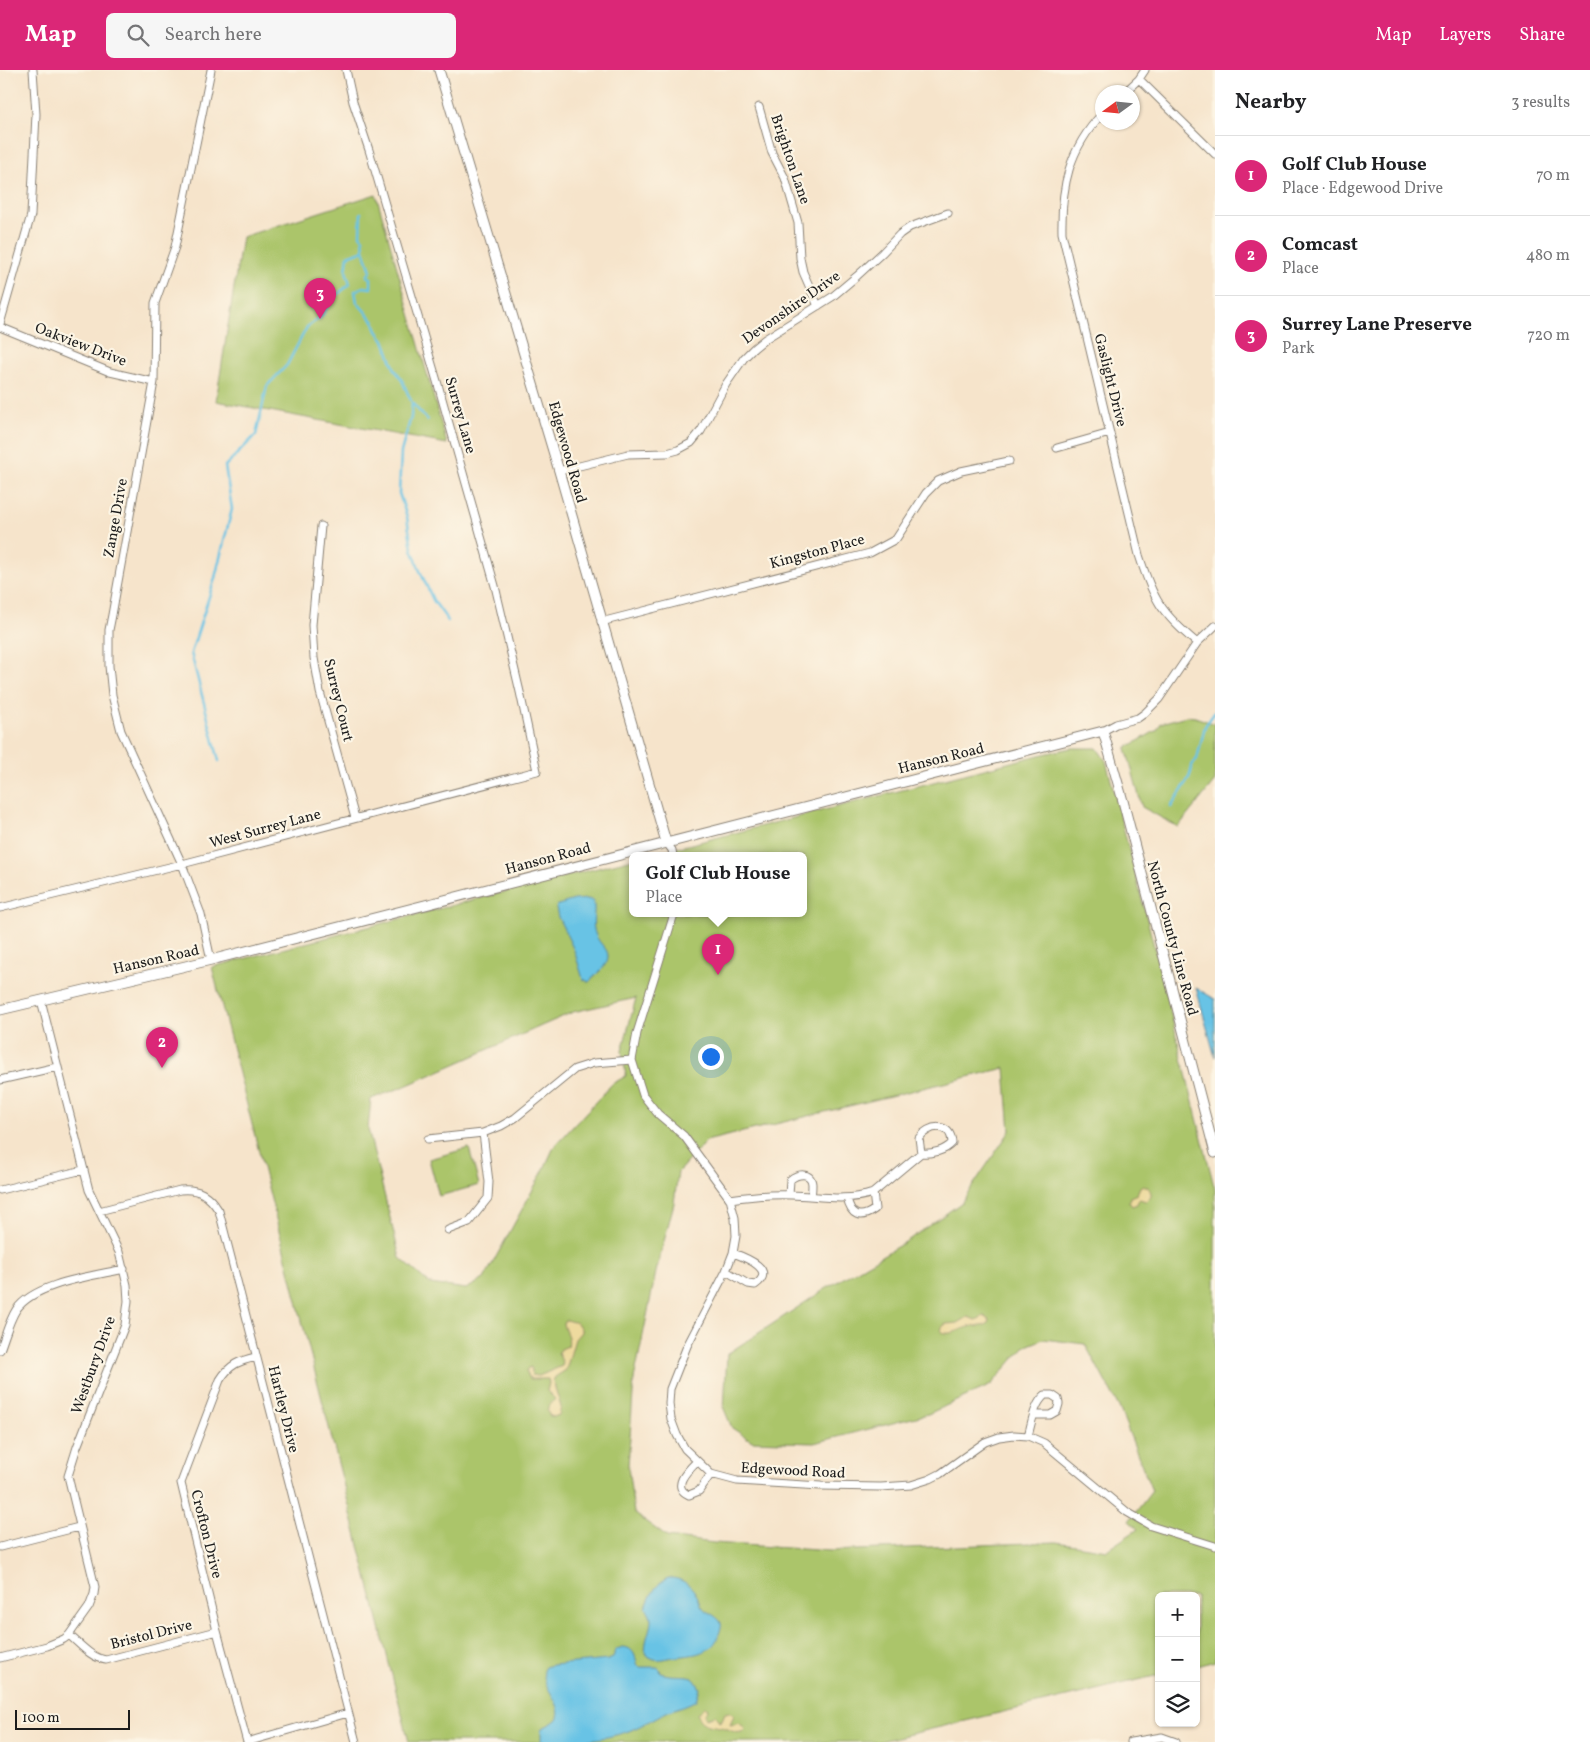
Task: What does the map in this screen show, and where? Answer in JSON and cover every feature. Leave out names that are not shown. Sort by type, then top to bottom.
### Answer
[{"type":"street","points":[[0,326],[31,215],[36,114],[33,70]]},
{"type":"street","name":"Zange Drive","points":[[211,70],[175,247],[155,303],[154,382],[109,630],[109,666],[112,695],[121,730],[182,864],[201,914],[211,960]]},
{"type":"street","name":"Surrey Lane","points":[[346,70],[353,102],[439,388],[495,586],[537,771]]},
{"type":"street","name":"Edgewood Road","points":[[439,70],[559,471],[666,842]]},
{"type":"street","points":[[1133,85],[1145,70]]},
{"type":"street","points":[[1139,80],[1215,154]]},
{"type":"street","name":"Brighton Lane","points":[[759,107],[772,153],[785,178],[798,223],[800,258],[803,272],[818,306]]},
{"type":"street","name":"Gaslight Drive","points":[[1095,123],[1074,156],[1063,194],[1062,233],[1066,254],[1139,555],[1150,589],[1170,619],[1198,643]]},
{"type":"street","name":"Devonshire Drive","points":[[559,471],[628,454],[667,453],[691,443],[701,431],[726,384],[744,358],[765,339],[832,297],[858,276],[906,230],[923,221],[948,214]]},
{"type":"street","name":"Oakview Drive","points":[[0,326],[110,372],[154,382]]},
{"type":"street","points":[[1058,448],[1110,433]]},
{"type":"street","name":"Kingston Place","points":[[602,622],[870,553],[896,539],[926,492],[938,480],[961,471],[1009,461]]},
{"type":"street","name":"Surrey Court","points":[[321,526],[312,625],[314,658],[320,692],[356,818]]},
{"type":"street","points":[[1103,731],[1116,724],[1138,718],[1145,713],[1159,699],[1198,643],[1215,626]]},
{"type":"street","name":"Hanson Road","points":[[0,1010],[211,960],[1103,731]]},
{"type":"street","name":"North County Line Road","points":[[1103,731],[1215,1153]]},
{"type":"street","name":"West Surrey Lane","points":[[0,908],[182,864],[537,771]]},
{"type":"street","points":[[666,842],[672,852]]},
{"type":"street","points":[[428,1139],[483,1133],[501,1126],[514,1118],[581,1065],[632,1060],[637,1033],[673,917]]},
{"type":"street","name":"Westbury Drive","points":[[0,1658],[56,1644],[69,1635],[89,1607],[94,1594],[95,1586],[69,1483],[70,1468],[125,1325],[128,1301],[124,1269],[112,1236],[89,1190],[41,1000]]},
{"type":"street","name":"Edgewood Road","points":[[632,1060],[643,1095],[658,1114],[684,1136],[730,1199],[734,1218],[736,1236],[733,1253],[726,1271],[687,1346],[670,1390],[671,1419],[685,1449],[697,1462],[712,1474],[737,1481],[861,1487],[911,1485],[940,1474],[985,1442],[999,1437],[1028,1436]]},
{"type":"street","points":[[0,1080],[57,1067]]},
{"type":"street","points":[[730,1199],[756,1195],[847,1198],[873,1193],[920,1153],[928,1154],[947,1148],[952,1143],[952,1136],[947,1129],[940,1127],[923,1133],[919,1138],[920,1153]]},
{"type":"street","points":[[448,1230],[469,1222],[488,1198],[489,1182],[483,1133]]},
{"type":"street","points":[[0,1190],[84,1170]]},
{"type":"street","points":[[789,1195],[790,1180],[801,1174],[809,1177],[812,1182],[811,1196]]},
{"type":"street","name":"Hartley Drive","points":[[98,1211],[180,1190],[202,1192],[208,1196],[219,1211],[356,1742]]},
{"type":"street","points":[[847,1198],[849,1208],[853,1213],[858,1215],[870,1213],[875,1209],[873,1193]]},
{"type":"street","points":[[726,1271],[748,1284],[755,1285],[762,1278],[760,1267],[745,1257],[733,1253]]},
{"type":"street","points":[[0,1350],[15,1312],[29,1297],[46,1288],[124,1269]]},
{"type":"street","name":"Crofton Drive","points":[[247,1742],[217,1631],[181,1483],[220,1380],[232,1365],[256,1357]]},
{"type":"street","points":[[1034,1415],[1028,1436],[1044,1444],[1127,1512],[1151,1526],[1215,1546]]},
{"type":"street","points":[[697,1462],[682,1478],[680,1484],[684,1494],[689,1495],[699,1491],[712,1474]]},
{"type":"street","points":[[0,1547],[79,1527]]},
{"type":"street","name":"Bristol Drive","points":[[69,1635],[93,1655],[106,1660],[217,1631]]},
{"type":"street","points":[[247,1742],[348,1713]]},
{"type":"street","points":[[1131,1742],[1162,1737],[1176,1742]]},
{"type":"green space","points":[[376,194],[447,444],[216,401],[242,237]]},
{"type":"green space","points":[[1186,716],[1215,724],[1215,781],[1178,827],[1142,807],[1126,748],[1157,730],[1161,723]]},
{"type":"green space","points":[[1071,748],[1097,748],[1106,761],[1215,1190],[1215,1661],[1200,1665],[1200,1592],[1155,1592],[1155,1676],[877,1742],[409,1742],[212,967],[629,860],[629,917],[807,917],[807,852],[661,852]],"holes":[[[636,998],[622,1051],[626,1076],[612,1084],[554,1147],[543,1171],[484,1279],[466,1289],[430,1284],[400,1258],[368,1129],[371,1099],[403,1087],[573,1012]],[[1005,1068],[1010,1131],[961,1203],[907,1241],[830,1286],[727,1354],[724,1409],[732,1428],[752,1441],[814,1443],[928,1414],[991,1385],[1024,1347],[1043,1339],[1085,1344],[1119,1407],[1152,1491],[1129,1521],[1138,1529],[1107,1550],[1056,1542],[831,1551],[714,1543],[667,1537],[634,1513],[628,1466],[634,1379],[656,1272],[674,1203],[678,1172],[706,1141]]]},
{"type":"green space","points":[[469,1148],[479,1185],[439,1196],[429,1159]]},
{"type":"sand","points":[[1143,1185],[1148,1187],[1151,1197],[1146,1201],[1139,1199],[1137,1204],[1132,1206],[1129,1202],[1130,1197],[1137,1194]]},
{"type":"sand","points":[[984,1316],[990,1320],[989,1323],[952,1333],[941,1332],[942,1327],[946,1324],[958,1323],[968,1317],[976,1320]]},
{"type":"sand","points":[[566,1320],[577,1323],[581,1332],[575,1339],[566,1370],[555,1377],[553,1381],[561,1407],[559,1415],[554,1417],[550,1416],[548,1411],[548,1407],[555,1399],[547,1391],[548,1379],[530,1379],[526,1371],[531,1367],[532,1375],[539,1376],[562,1366],[563,1363],[558,1353],[561,1349],[568,1346],[569,1342],[563,1322]]},
{"type":"sand","points":[[704,1707],[707,1707],[708,1710],[704,1715],[706,1718],[715,1715],[719,1722],[725,1713],[730,1712],[734,1715],[730,1725],[739,1723],[745,1728],[744,1731],[736,1732],[704,1723],[697,1714]]},
{"type":"water","points":[[588,899],[593,901],[594,904],[595,934],[607,951],[608,956],[605,966],[589,982],[583,979],[574,950],[558,917],[556,908],[558,905],[574,900]]},
{"type":"water","points":[[1196,988],[1215,999],[1215,1057]]},
{"type":"water","points":[[668,1578],[680,1580],[688,1584],[703,1608],[718,1618],[721,1627],[716,1641],[707,1650],[695,1654],[653,1659],[646,1655],[645,1648],[651,1624],[650,1613],[646,1608],[656,1587]]},
{"type":"water","points":[[622,1647],[632,1650],[640,1667],[657,1667],[661,1673],[693,1677],[700,1688],[696,1700],[666,1712],[635,1729],[608,1737],[563,1742],[541,1742],[541,1730],[555,1721],[559,1713],[545,1681],[545,1667],[608,1660],[613,1658],[615,1650]]},
{"type":"waterway","points":[[361,213],[360,235],[363,239],[364,250],[371,271],[367,276],[371,278],[371,288],[363,287],[355,291],[357,302],[374,322],[377,331],[384,340],[395,370],[401,378],[412,403],[411,417],[401,452],[399,493],[407,517],[412,549],[420,571],[433,600],[448,621]]},
{"type":"waterway","points":[[219,761],[191,653],[215,578],[232,509],[225,466],[256,435],[267,386],[287,365],[307,327],[321,317],[333,298],[350,284],[346,271],[348,256],[364,250]]},
{"type":"waterway","points":[[412,403],[427,420]]},
{"type":"waterway","points":[[1171,807],[1187,781],[1192,765],[1197,759],[1205,726],[1215,712]]},
{"type":"place","name":"Surrey Lane Preserve","points":[[320,319]]},
{"type":"place","name":"Golf Club House","points":[[718,975]]},
{"type":"place","name":"Comcast","points":[[162,1068]]}]
